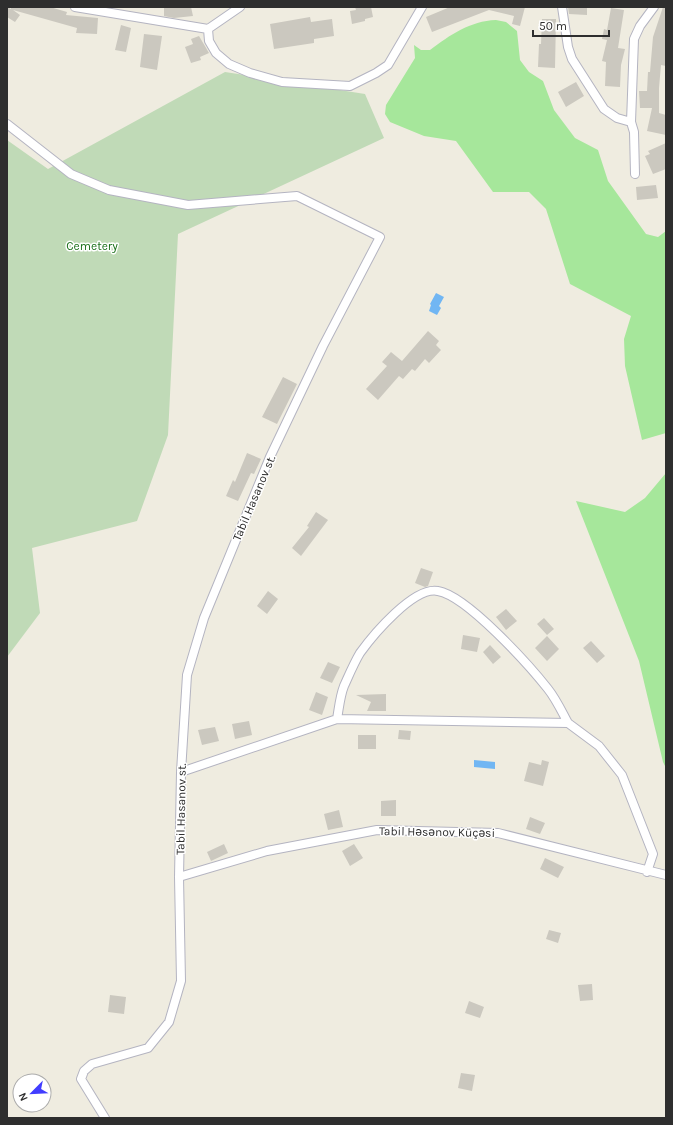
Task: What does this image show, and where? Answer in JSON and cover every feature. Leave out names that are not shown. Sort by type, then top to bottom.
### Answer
[{"type":"street","points":[[75,7],[208,29],[240,7]]},
{"type":"street","points":[[208,29],[210,40],[216,53],[229,64],[250,73],[282,82],[350,86],[388,65],[422,7]]},
{"type":"street","points":[[562,7],[568,47],[572,59],[604,109],[617,118],[631,122]]},
{"type":"street","points":[[635,174],[634,132],[631,122],[634,39],[640,26],[654,7]]},
{"type":"street","name":"Tabil Hasanov st.","points":[[7,124],[71,174],[109,190],[188,205],[297,196],[380,237],[323,346],[270,457],[204,618],[187,675],[181,772],[179,877],[181,981],[169,1022],[148,1048],[92,1064],[84,1072],[81,1079],[105,1118]]},
{"type":"street","points":[[337,719],[343,688],[357,661],[383,624],[411,601],[427,592],[438,590],[458,600],[502,638],[549,690],[568,723],[599,746],[622,775],[654,854],[647,872]]},
{"type":"street","points":[[181,772],[337,719],[568,723]]},
{"type":"street","name":"Tabil Həsənov Küçəsi","points":[[179,877],[267,851],[377,830],[498,833],[647,872],[666,875]]},
{"type":"green space","points":[[496,20],[506,22],[517,31],[520,60],[529,72],[543,81],[554,110],[575,138],[598,150],[608,181],[646,234],[658,237],[666,231],[666,433],[642,440],[625,366],[624,339],[631,316],[570,284],[546,209],[529,192],[493,192],[456,141],[424,136],[390,122],[385,114],[386,105],[415,58],[414,45],[421,50],[430,50],[453,34],[469,26]]},
{"type":"green space","name":"Cemetery","points":[[225,72],[365,94],[384,138],[178,234],[168,435],[137,521],[32,548],[40,613],[7,657],[7,140],[48,169]]},
{"type":"green space","points":[[666,473],[666,768],[663,762],[639,661],[576,501],[625,512],[645,498]]},
{"type":"water","points":[[436,293],[444,297],[439,306],[441,308],[437,315],[429,311],[430,304]]},
{"type":"water","points":[[474,760],[495,762],[495,769],[474,767]]},
{"type":"building","points":[[7,7],[11,9],[11,7],[50,7],[67,12],[66,15],[98,18],[97,34],[76,33],[77,28],[13,10],[20,15],[15,22],[7,17]]},
{"type":"building","points":[[164,7],[191,7],[193,16],[174,18],[164,16]]},
{"type":"building","points":[[355,7],[371,7],[373,17],[365,19],[365,21],[352,24],[350,11],[356,10]]},
{"type":"building","points":[[450,7],[525,7],[520,26],[512,24],[514,16],[489,10],[432,32],[426,17]]},
{"type":"building","points":[[568,7],[587,7],[587,15],[569,14]]},
{"type":"building","points":[[663,7],[666,7],[666,66],[661,65],[659,113],[666,115],[666,135],[647,131],[652,108],[640,108],[639,91],[647,91],[653,37]]},
{"type":"building","points":[[611,8],[624,10],[618,48],[625,49],[621,65],[620,87],[605,86],[606,62],[602,61],[607,40],[602,39],[604,29],[607,30]]},
{"type":"building","points":[[310,17],[311,22],[332,19],[334,36],[314,39],[314,43],[274,49],[270,24]]},
{"type":"building","points":[[542,19],[556,19],[555,68],[538,67]]},
{"type":"building","points":[[121,25],[131,28],[126,52],[115,50]]},
{"type":"building","points":[[144,34],[162,36],[157,70],[140,67]]},
{"type":"building","points":[[199,36],[209,53],[200,57],[201,60],[191,63],[185,47],[193,44],[191,39]]},
{"type":"building","points":[[576,82],[584,96],[566,107],[558,92]]},
{"type":"building","points":[[666,143],[666,169],[653,174],[645,156],[650,154],[648,151]]},
{"type":"building","points":[[656,185],[658,198],[637,200],[636,187]]},
{"type":"building","points":[[428,331],[439,341],[436,345],[441,350],[429,363],[425,359],[415,371],[412,369],[403,379],[399,376],[378,400],[366,389],[387,366],[382,362],[391,352],[402,361]]},
{"type":"building","points":[[283,377],[297,384],[277,424],[262,417]]},
{"type":"building","points":[[247,453],[261,459],[254,474],[251,473],[238,501],[226,496],[233,480],[235,482]]},
{"type":"building","points":[[316,512],[328,520],[301,556],[292,548],[309,527],[307,526]]},
{"type":"building","points":[[421,568],[433,572],[428,586],[425,587],[415,583]]},
{"type":"building","points":[[268,591],[278,599],[267,614],[257,606]]},
{"type":"building","points":[[506,609],[517,621],[506,630],[496,617]]},
{"type":"building","points":[[544,618],[554,629],[547,635],[537,624]]},
{"type":"building","points":[[463,635],[480,638],[477,652],[461,649]]},
{"type":"building","points":[[547,636],[559,649],[547,661],[535,648]]},
{"type":"building","points":[[591,641],[605,656],[597,663],[583,648]]},
{"type":"building","points":[[490,645],[501,657],[493,664],[483,652]]},
{"type":"building","points":[[328,662],[340,667],[332,683],[320,678]]},
{"type":"building","points":[[316,692],[328,697],[322,715],[309,710]]},
{"type":"building","points":[[386,694],[386,711],[367,711],[371,702],[356,695]]},
{"type":"building","points":[[249,721],[252,735],[235,739],[232,724]]},
{"type":"building","points":[[215,727],[219,741],[202,745],[198,730]]},
{"type":"building","points":[[399,730],[411,731],[410,740],[398,739]]},
{"type":"building","points":[[358,735],[376,735],[376,749],[358,749]]},
{"type":"building","points":[[542,760],[549,762],[543,786],[524,781],[529,762],[541,765]]},
{"type":"building","points":[[396,800],[396,816],[381,816],[381,801]]},
{"type":"building","points":[[339,810],[343,827],[328,830],[324,814]]},
{"type":"building","points":[[530,817],[545,823],[540,834],[526,829]]},
{"type":"building","points":[[224,844],[228,853],[211,861],[207,852]]},
{"type":"building","points":[[354,844],[363,858],[350,866],[342,851]]},
{"type":"building","points":[[545,858],[564,867],[558,878],[540,869]]},
{"type":"building","points":[[549,930],[561,933],[558,943],[546,939]]},
{"type":"building","points":[[592,984],[593,1000],[580,1001],[578,985]]},
{"type":"building","points":[[110,995],[126,997],[124,1014],[108,1012]]},
{"type":"building","points":[[469,1001],[484,1007],[480,1018],[465,1013]]},
{"type":"building","points":[[461,1073],[475,1075],[472,1091],[458,1088]]}]
